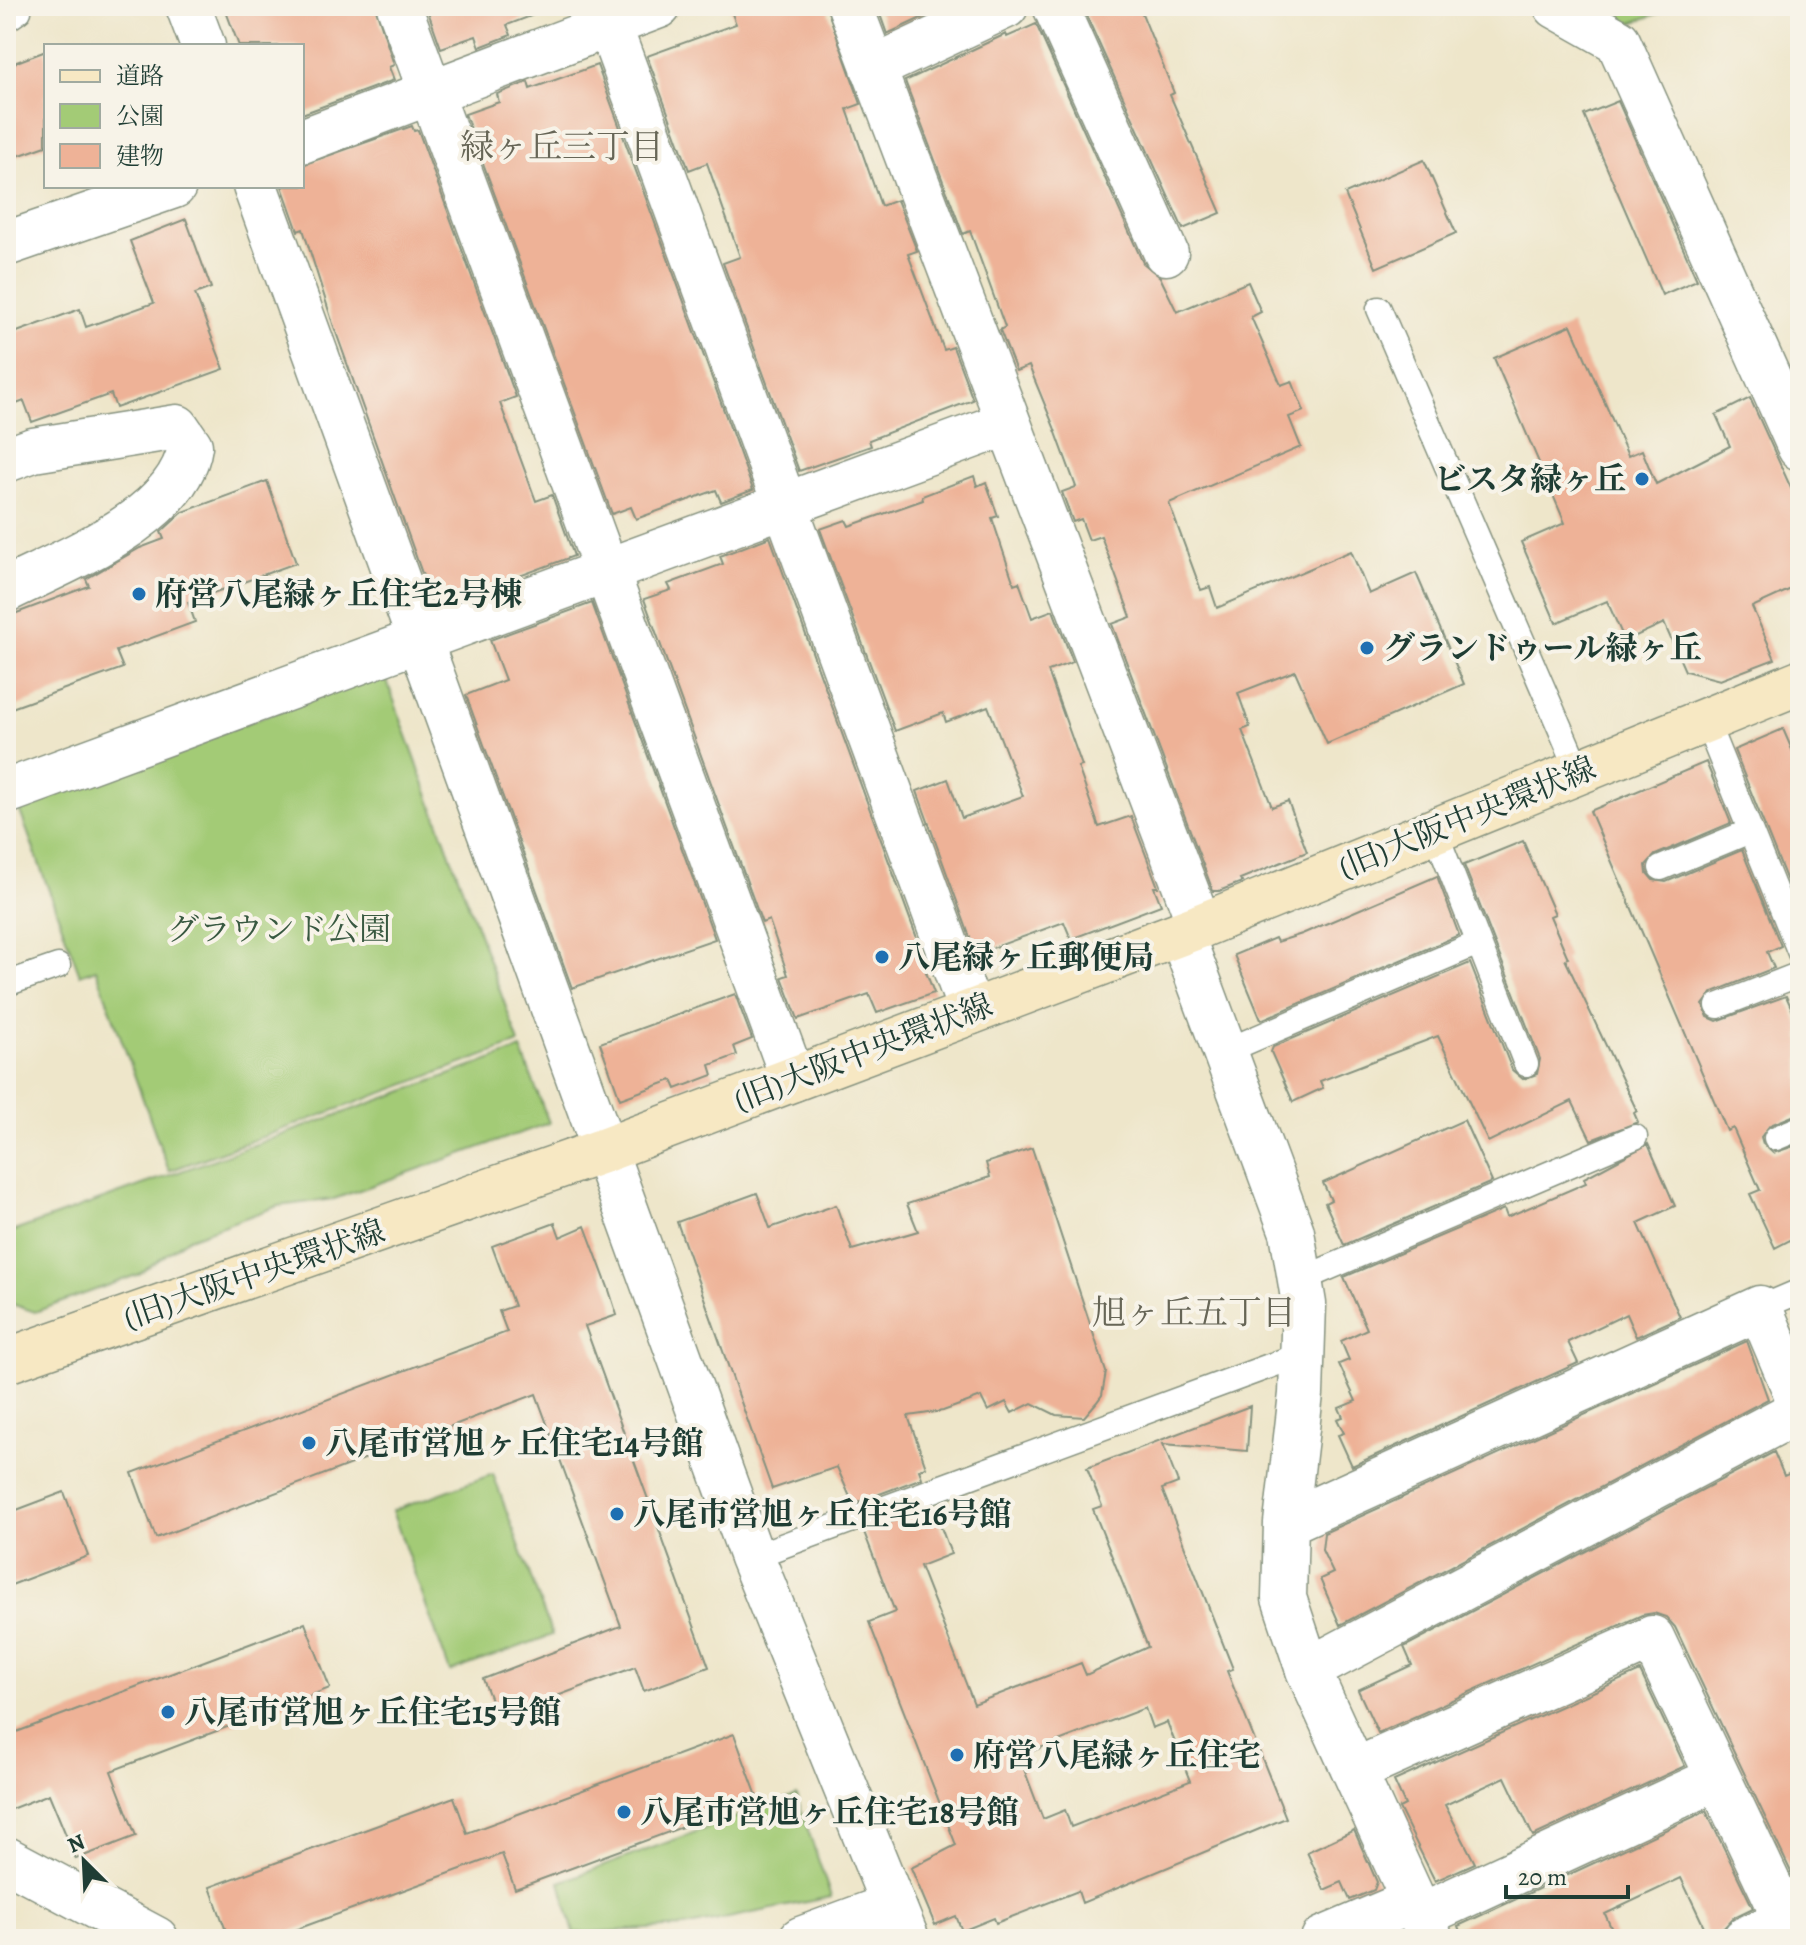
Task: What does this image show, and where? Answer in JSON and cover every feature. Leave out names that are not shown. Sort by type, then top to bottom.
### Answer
[{"type":"street","points":[[188,6],[202,44]]},
{"type":"street","points":[[399,6],[793,1079]]},
{"type":"street","points":[[304,140],[431,94],[605,16],[659,6]]},
{"type":"street","points":[[850,6],[1008,423],[1191,930],[1226,1051],[1292,1232],[1304,1304],[1286,1523],[1284,1598],[1308,1670],[1422,1919]]},
{"type":"street","points":[[873,68],[1006,6]]},
{"type":"street","points":[[1055,6],[1166,253]]},
{"type":"street","points":[[1556,6],[1618,41],[1800,448]]},
{"type":"street","points":[[605,16],[971,1012]]},
{"type":"street","points":[[6,244],[168,188]]},
{"type":"street","points":[[256,188],[752,1557],[900,1922],[801,1939]]},
{"type":"street","points":[[6,792],[1008,423]]},
{"type":"street","points":[[6,460],[33,450],[177,427],[190,446],[187,467],[164,494],[112,537],[6,590]]},
{"type":"street","name":"(旧)大阪中央環状線","points":[[6,1361],[605,1150],[1191,930],[1800,682]]},
{"type":"street","points":[[1286,1523],[1760,1308],[1800,1403]]},
{"type":"street","points":[[1308,1670],[1800,1410]]},
{"type":"street","points":[[1354,1771],[1652,1638],[1790,1929],[1745,1939]]},
{"type":"street","points":[[1323,1939],[1422,1919],[1718,1778]]},
{"type":"street","points":[[6,1859],[156,1939]]},
{"type":"lane","points":[[6,20],[19,11],[17,6]]},
{"type":"lane","points":[[1379,309],[1579,772]]},
{"type":"lane","points":[[1706,721],[1800,953]]},
{"type":"lane","points":[[1435,831],[1526,1064]]},
{"type":"lane","points":[[1661,868],[1750,831]]},
{"type":"lane","points":[[1226,1051],[1478,943]]},
{"type":"lane","points":[[6,984],[58,966]]},
{"type":"lane","points":[[1718,1006],[1800,974]]},
{"type":"lane","points":[[1776,1138],[1800,1128]]},
{"type":"lane","points":[[1300,1280],[1635,1137]]},
{"type":"lane","points":[[1760,1308],[1800,1291]]},
{"type":"lane","points":[[752,1557],[1302,1354]]},
{"type":"green space","points":[[1591,6],[1677,6],[1630,24]]},
{"type":"green space","name":"グラウンド公園","points":[[384,673],[519,1043],[169,1171],[96,969],[80,975],[18,806]]},
{"type":"green space","points":[[521,1049],[549,1123],[334,1199],[278,1206],[189,1238],[139,1274],[35,1312],[6,1302],[6,1234]]},
{"type":"green space","points":[[493,1474],[552,1635],[450,1672],[392,1511]]},
{"type":"green space","points":[[796,1795],[831,1897],[684,1927],[574,1933],[560,1882]]},
{"type":"building","points":[[224,6],[375,6],[394,65],[389,67],[394,80],[304,113],[304,44],[238,44]]},
{"type":"building","points":[[426,6],[546,6],[547,10],[507,25],[511,35],[480,47],[476,36],[441,48]]},
{"type":"building","points":[[729,6],[826,6],[861,104],[847,109],[881,206],[897,200],[917,251],[908,254],[944,350],[953,347],[973,400],[869,440],[871,446],[799,471],[723,263],[740,257],[707,163],[689,170],[647,56],[736,24]]},
{"type":"building","points":[[877,6],[947,6],[887,34]]},
{"type":"building","points":[[1082,6],[1139,6],[1174,93],[1170,95],[1221,213],[1183,229]]},
{"type":"building","points":[[1036,24],[1143,263],[1160,277],[1177,312],[1248,282],[1261,312],[1251,317],[1281,385],[1292,381],[1304,411],[1289,417],[1301,447],[1169,503],[1201,590],[1210,587],[1217,608],[1351,551],[1369,594],[1416,573],[1464,684],[1327,744],[1295,671],[1238,693],[1250,727],[1242,730],[1272,807],[1288,801],[1307,852],[1240,879],[1242,882],[1219,891],[1213,891],[1112,624],[1131,617],[1101,536],[1089,540],[1081,519],[1073,522],[1062,492],[1076,487],[1054,427],[1029,366],[1016,371],[1000,330],[1005,327],[970,231],[963,234],[905,81],[1006,34],[1007,37]]},
{"type":"building","points":[[44,52],[44,147],[6,160],[6,66]]},
{"type":"building","points":[[597,65],[753,490],[721,502],[716,490],[636,519],[631,507],[612,514],[465,114],[499,102],[497,94],[528,82],[530,89]]},
{"type":"building","points":[[1618,101],[1697,280],[1662,295],[1584,115]]},
{"type":"building","points":[[412,126],[414,131],[418,130],[516,397],[500,403],[536,501],[552,495],[574,556],[473,593],[433,604],[333,324],[303,229],[298,231],[283,188],[304,188],[304,164]]},
{"type":"building","points":[[1424,160],[1456,233],[1376,268],[1345,194]]},
{"type":"building","points":[[186,219],[211,288],[195,294],[224,369],[116,408],[111,394],[32,422],[24,401],[6,408],[6,336],[80,309],[86,327],[154,303],[130,241]]},
{"type":"building","points":[[1571,325],[1628,456],[1642,450],[1656,484],[1730,446],[1716,415],[1750,398],[1800,508],[1800,585],[1752,607],[1775,659],[1720,680],[1685,671],[1664,623],[1625,641],[1607,601],[1556,623],[1521,542],[1565,523],[1494,358]]},
{"type":"building","points":[[974,476],[977,486],[986,482],[998,516],[992,518],[1014,584],[1019,582],[1032,618],[1053,610],[1073,662],[1048,671],[1082,766],[1078,767],[1099,827],[1131,816],[1158,887],[1154,887],[1161,905],[1071,939],[1064,922],[976,954],[917,791],[948,779],[962,818],[1023,796],[988,706],[946,722],[943,713],[895,731],[820,529],[846,520],[849,526],[923,500],[922,496]]},
{"type":"building","name":"府営八尾緑ヶ丘住宅2号棟","points":[[267,481],[296,563],[188,602],[195,622],[116,651],[123,668],[6,710],[6,617],[89,586],[86,579],[140,548],[164,539],[161,532],[183,512]]},
{"type":"building","points":[[770,537],[929,971],[926,972],[934,993],[877,1013],[869,994],[798,1019],[782,977],[788,975],[769,920],[762,923],[644,599],[671,590],[668,584],[723,564],[720,556]]},
{"type":"building","points":[[592,603],[715,939],[572,988],[466,695],[505,680],[490,640]]},
{"type":"building","points":[[1783,729],[1800,768],[1800,913],[1734,750]]},
{"type":"building","points":[[1706,762],[1731,823],[1655,855],[1646,865],[1647,873],[1653,880],[1666,882],[1742,850],[1781,946],[1767,952],[1774,968],[1713,992],[1703,1005],[1708,1017],[1717,1021],[1786,996],[1800,1027],[1800,1113],[1770,1125],[1761,1137],[1763,1144],[1773,1153],[1800,1144],[1800,1235],[1775,1248],[1750,1194],[1760,1190],[1733,1128],[1727,1131],[1590,811]]},
{"type":"building","points":[[1523,841],[1555,914],[1550,916],[1568,958],[1565,959],[1637,1111],[1634,1113],[1638,1122],[1591,1140],[1572,1101],[1488,1142],[1438,1036],[1320,1081],[1323,1088],[1293,1102],[1271,1052],[1273,1047],[1470,963],[1512,1070],[1523,1079],[1537,1074],[1540,1059],[1464,865]]},
{"type":"building","points":[[1437,876],[1459,935],[1261,1020],[1234,955],[1275,938],[1277,942],[1302,934]]},
{"type":"building","points":[[735,994],[752,1039],[734,1046],[737,1055],[710,1065],[713,1075],[676,1089],[672,1080],[620,1099],[600,1043]]},
{"type":"building","points":[[1464,1120],[1492,1182],[1344,1245],[1325,1203],[1331,1200],[1323,1183]]},
{"type":"building","points":[[1648,1144],[1675,1206],[1638,1223],[1680,1317],[1636,1337],[1626,1314],[1568,1342],[1578,1363],[1352,1466],[1338,1435],[1344,1433],[1337,1419],[1343,1417],[1339,1408],[1356,1401],[1339,1364],[1349,1360],[1341,1341],[1367,1329],[1344,1277],[1504,1209],[1507,1217],[1586,1183],[1584,1178]]},
{"type":"building","points":[[1032,1148],[1106,1372],[1102,1395],[1096,1403],[1084,1417],[1056,1415],[1032,1403],[1012,1413],[1006,1402],[988,1411],[981,1397],[943,1411],[908,1416],[926,1467],[919,1470],[922,1478],[853,1504],[837,1467],[772,1489],[677,1222],[757,1193],[770,1228],[836,1205],[852,1250],[918,1231],[907,1204],[990,1177],[986,1163]]},
{"type":"building","points":[[555,1223],[560,1237],[585,1226],[609,1290],[617,1315],[585,1326],[709,1667],[644,1691],[635,1667],[498,1718],[483,1679],[621,1626],[536,1394],[156,1538],[132,1473],[507,1332],[499,1311],[514,1306],[492,1246]]},
{"type":"building","points":[[1747,1341],[1768,1399],[1340,1625],[1320,1579],[1333,1573],[1322,1550],[1324,1533]]},
{"type":"building","points":[[1250,1406],[1247,1451],[1163,1444],[1178,1483],[1162,1489],[1233,1669],[1227,1671],[1286,1818],[1082,1903],[1078,1891],[996,1923],[994,1918],[962,1931],[956,1916],[935,1925],[911,1868],[956,1845],[869,1622],[895,1612],[864,1532],[933,1506],[951,1554],[920,1566],[974,1704],[1081,1663],[1086,1675],[1148,1647],[1093,1509],[1102,1506],[1087,1468]],"holes":[[[1145,1708],[1152,1728],[1167,1722],[1190,1781],[1071,1827],[1065,1810],[1043,1819],[1019,1756]]]},
{"type":"building","points":[[1774,1452],[1784,1476],[1800,1469],[1800,1891],[1675,1627],[1666,1617],[1654,1613],[1642,1615],[1378,1733],[1358,1690],[1412,1665],[1404,1647]]},
{"type":"building","points":[[64,1492],[88,1556],[6,1587],[6,1514]]},
{"type":"building","name":"八尾市営旭ヶ丘住宅15号館","points":[[305,1623],[330,1688],[111,1771],[136,1836],[76,1859],[49,1794],[6,1811],[6,1736]]},
{"type":"building","points":[[1640,1671],[1685,1766],[1533,1836],[1505,1777],[1445,1805],[1475,1863],[1435,1881],[1399,1808],[1405,1805],[1394,1781]]},
{"type":"building","points":[[734,1734],[758,1799],[515,1889],[502,1854],[270,1939],[229,1939],[210,1887],[454,1797],[467,1833]]},
{"type":"building","points":[[1706,1811],[1753,1908],[1734,1917],[1722,1930],[1709,1937],[1681,1878],[1605,1914],[1616,1939],[1463,1939],[1458,1926]]},
{"type":"building","points":[[1354,1830],[1377,1882],[1374,1890],[1350,1900],[1342,1882],[1324,1890],[1307,1852]]},
{"type":"place","name":"ビスタ緑ヶ丘","points":[[1642,479]]},
{"type":"place","name":"府営八尾緑ヶ丘住宅2号棟","points":[[139,594]]},
{"type":"place","name":"グランドゥール緑ヶ丘","points":[[1367,648]]},
{"type":"place","name":"八尾緑ヶ丘郵便局","points":[[882,957]]},
{"type":"place","name":"八尾市営旭ヶ丘住宅14号館","points":[[309,1443]]},
{"type":"place","name":"八尾市営旭ヶ丘住宅16号館","points":[[617,1514]]},
{"type":"place","name":"八尾市営旭ヶ丘住宅15号館","points":[[168,1712]]},
{"type":"place","name":"府営八尾緑ヶ丘住宅","points":[[957,1755]]},
{"type":"place","name":"八尾市営旭ヶ丘住宅18号館","points":[[624,1812]]},
{"type":"district","name":"緑ヶ丘三丁目","points":[[562,146]]},
{"type":"district","name":"旭ヶ丘五丁目","points":[[1194,1312]]}]
